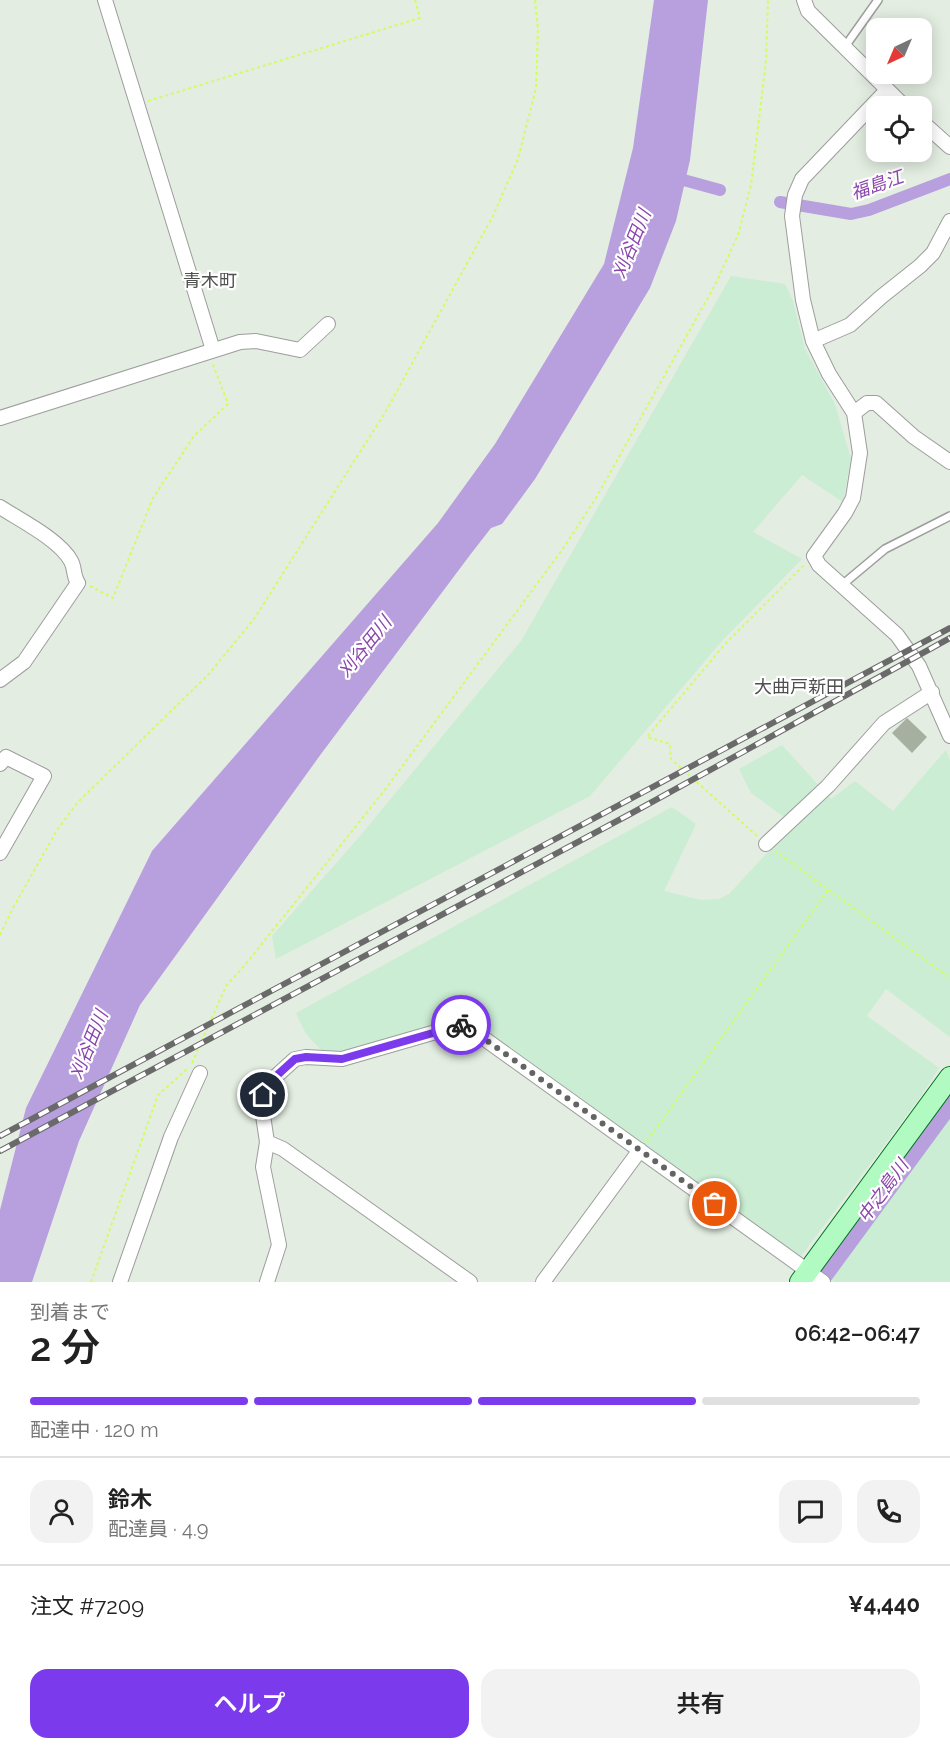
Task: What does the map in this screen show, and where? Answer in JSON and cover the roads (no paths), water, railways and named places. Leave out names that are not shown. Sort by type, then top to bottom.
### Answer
[{"type":"main road","points":[[810,1278],[950,1077]]},
{"type":"street","points":[[105,0],[213,350]]},
{"type":"street","points":[[804,0],[808,11],[893,96]]},
{"type":"street","points":[[887,90],[802,179],[795,195],[792,216],[803,300],[813,341],[829,374],[854,413],[860,453],[853,498],[814,556],[819,565],[897,635],[919,666],[950,736]]},
{"type":"street","points":[[932,131],[950,147]]},
{"type":"street","points":[[813,341],[850,325],[920,266],[933,252],[950,221]]},
{"type":"street","points":[[0,418],[240,342],[256,341],[300,350],[328,324]]},
{"type":"street","points":[[854,413],[867,403],[876,402],[914,437],[950,462]]},
{"type":"street","points":[[0,507],[54,543],[71,561],[78,583],[24,662],[0,680]]},
{"type":"street","points":[[766,844],[828,786],[884,723],[932,692]]},
{"type":"street","points":[[0,764],[6,758],[44,776],[0,853]]},
{"type":"street","points":[[267,1282],[279,1245],[263,1167],[267,1142],[262,1109],[263,1095],[274,1078],[295,1059],[306,1057],[342,1059],[460,1025],[468,1027],[640,1150],[810,1278]]},
{"type":"street","points":[[120,1282],[171,1137],[200,1073]]},
{"type":"street","points":[[267,1142],[283,1149],[470,1282]]},
{"type":"street","points":[[543,1282],[640,1150]]},
{"type":"lane","points":[[844,48],[878,0]]},
{"type":"lane","points":[[842,585],[885,549],[950,516]]},
{"type":"water","name":"刈谷田川","points":[[654,0],[708,0],[690,160],[676,221],[650,288],[535,479],[502,524],[491,528],[470,555],[321,754],[140,1005],[79,1141],[32,1282],[0,1282],[0,1210],[26,1108],[152,851],[438,523],[495,444],[604,264],[633,148]]},
{"type":"waterway","name":"福島江","points":[[669,176],[720,190]]},
{"type":"waterway","name":"福島江","points":[[780,202],[851,214],[869,210],[950,179]]},
{"type":"waterway","name":"中之島川","points":[[817,1282],[950,1101]]},
{"type":"railway","points":[[0,1136],[950,628]]},
{"type":"railway","points":[[0,1151],[632,813],[950,638]]},
{"type":"district","name":"青木町","points":[[210,281]]},
{"type":"district","name":"大曲戸新田","points":[[799,687]]}]
